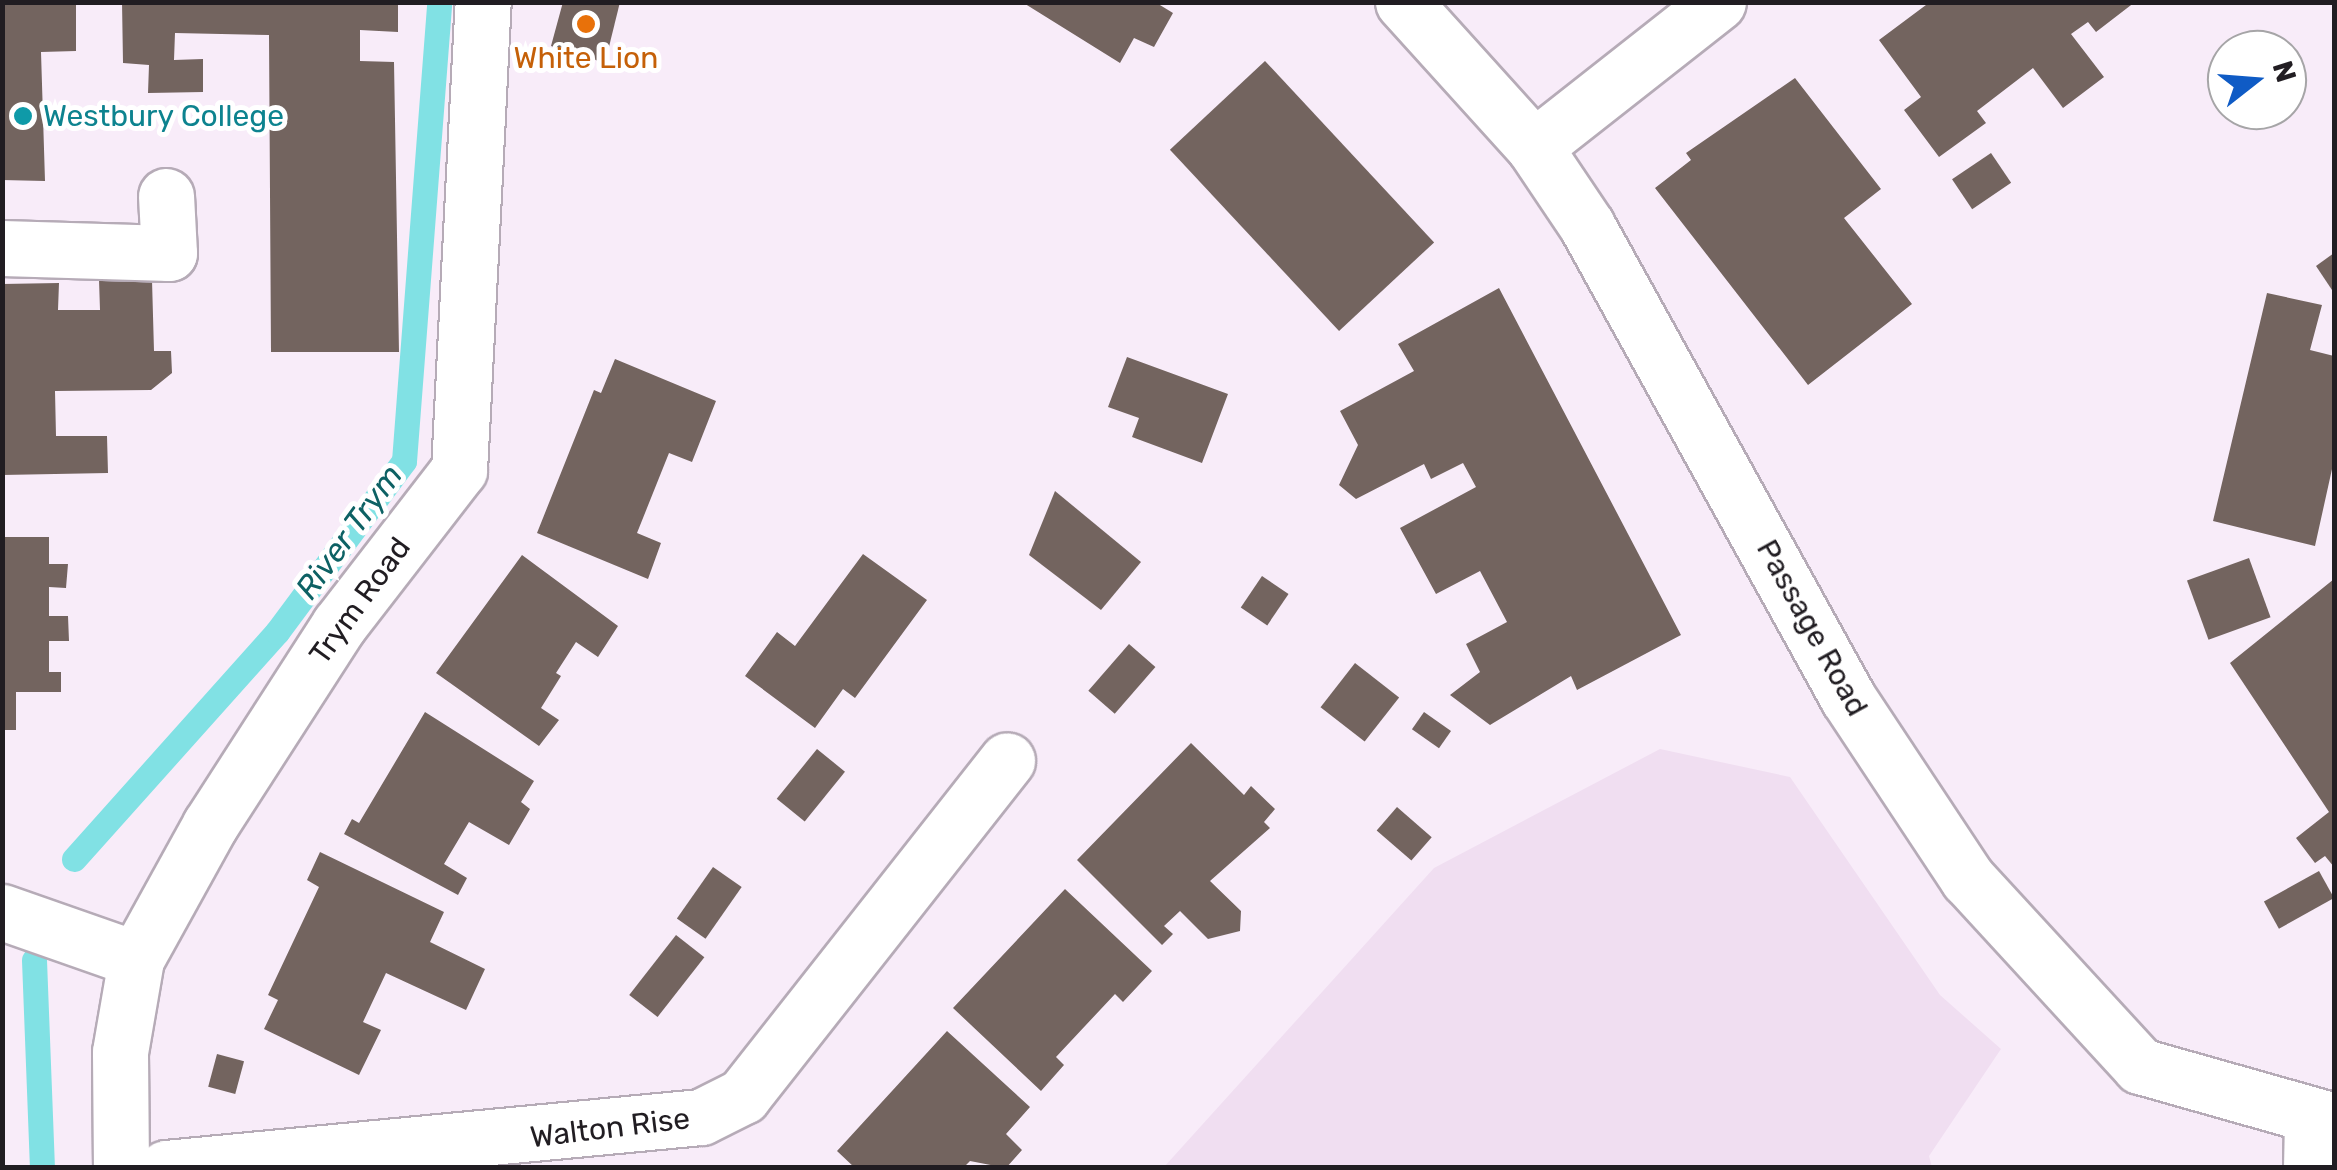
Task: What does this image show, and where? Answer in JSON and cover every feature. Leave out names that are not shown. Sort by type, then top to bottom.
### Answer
[{"type":"street","name":"Trym Road","points":[[121,1168],[120,1052],[136,959],[210,824],[339,625],[459,470],[484,2]]},
{"type":"street","name":"Passage Road","points":[[1403,2],[1534,147],[1681,384],[1848,698],[1968,880],[2140,1066],[2319,1136]]},
{"type":"street","points":[[1534,147],[1718,2]]},
{"type":"street","points":[[2,248],[169,253],[166,196]]},
{"type":"street","name":"Walton Rise","points":[[166,1168],[702,1117],[744,1096],[1007,762]]},
{"type":"street","points":[[2,912],[136,959]]},
{"type":"shaded area","points":[[1660,749],[1790,777],[1940,995],[2001,1049],[1929,1156],[1932,1167],[1164,1167],[1434,868]]},
{"type":"building","name":"Westbury College","points":[[2,2],[76,2],[76,51],[41,52],[45,181],[2,180]]},
{"type":"building","points":[[122,2],[398,2],[398,32],[360,30],[360,61],[394,62],[399,352],[271,352],[269,35],[175,33],[174,60],[203,59],[203,92],[148,93],[149,65],[123,63]]},
{"type":"building","name":"White Lion","points":[[563,2],[620,2],[605,63],[551,46]]},
{"type":"building","points":[[1022,2],[1155,2],[1173,13],[1154,47],[1134,38],[1120,63]]},
{"type":"building","points":[[1930,2],[2135,2],[2096,32],[2088,22],[2071,34],[2104,77],[2063,108],[2033,68],[1977,111],[1986,123],[1939,157],[1904,110],[1921,97],[1879,40]]},
{"type":"building","points":[[1265,61],[1434,242],[1339,331],[1170,150]]},
{"type":"building","points":[[1795,78],[1881,189],[1844,218],[1912,304],[1808,385],[1655,188],[1691,160],[1686,153]]},
{"type":"building","points":[[1991,153],[2011,183],[1972,209],[1952,179]]},
{"type":"building","points":[[2334,253],[2334,293],[2316,266]]},
{"type":"building","points":[[99,280],[152,280],[154,351],[171,351],[172,373],[151,390],[55,391],[56,436],[107,436],[108,473],[2,475],[2,284],[59,283],[58,310],[100,310]]},
{"type":"building","points":[[1499,288],[1681,635],[1577,690],[1571,676],[1490,725],[1450,695],[1480,672],[1466,644],[1507,622],[1480,571],[1436,594],[1400,528],[1476,487],[1463,463],[1431,479],[1424,464],[1356,499],[1339,485],[1358,445],[1340,411],[1414,371],[1398,344]]},
{"type":"building","points":[[2267,293],[2322,305],[2310,350],[2334,356],[2334,460],[2315,546],[2213,521]]},
{"type":"building","points":[[1127,357],[1228,394],[1202,463],[1132,437],[1139,418],[1108,407]]},
{"type":"building","points":[[615,359],[716,401],[692,462],[669,453],[637,533],[661,543],[648,579],[537,533],[594,390],[601,393]]},
{"type":"building","points":[[1055,491],[1141,562],[1101,610],[1029,555]]},
{"type":"building","points":[[2,537],[49,537],[49,564],[68,564],[66,588],[49,587],[49,616],[68,616],[69,641],[49,641],[49,672],[61,672],[61,692],[16,692],[16,730],[2,730]]},
{"type":"building","points":[[863,554],[927,600],[855,698],[843,689],[815,728],[745,676],[777,632],[795,646]]},
{"type":"building","points":[[522,555],[618,626],[598,657],[576,642],[556,673],[561,676],[541,708],[559,720],[539,746],[436,673]]},
{"type":"building","points":[[2249,558],[2271,617],[2209,640],[2187,581]]},
{"type":"building","points":[[1262,576],[1289,594],[1267,625],[1241,608]]},
{"type":"building","points":[[2334,579],[2334,867],[2325,856],[2315,863],[2296,838],[2329,812],[2230,663]]},
{"type":"building","points":[[1129,644],[1155,667],[1115,714],[1088,691]]},
{"type":"building","points":[[1355,663],[1399,697],[1365,742],[1321,707]]},
{"type":"building","points":[[425,712],[534,781],[521,802],[530,809],[509,845],[469,822],[444,864],[467,878],[458,895],[344,834],[352,819],[359,823]]},
{"type":"building","points":[[1424,712],[1451,731],[1439,748],[1412,729]]},
{"type":"building","points":[[1191,743],[1244,795],[1251,786],[1275,809],[1264,822],[1270,828],[1210,881],[1241,911],[1240,931],[1208,939],[1180,911],[1164,926],[1173,934],[1162,945],[1077,860]]},
{"type":"building","points":[[817,749],[845,772],[805,821],[777,799]]},
{"type":"building","points":[[1397,807],[1432,837],[1411,861],[1377,830]]},
{"type":"building","points":[[320,852],[444,912],[430,942],[485,969],[466,1010],[386,973],[363,1022],[381,1030],[359,1075],[264,1029],[278,1000],[268,995],[319,887],[307,880]]},
{"type":"building","points":[[713,867],[742,887],[706,939],[677,919]]},
{"type":"building","points":[[2319,871],[2334,898],[2279,929],[2264,902]]},
{"type":"building","points":[[1065,889],[1152,971],[1123,1002],[1115,994],[1056,1057],[1064,1065],[1041,1091],[953,1008]]},
{"type":"building","points":[[676,935],[704,957],[658,1017],[629,995]]},
{"type":"building","points":[[947,1031],[1030,1107],[1006,1134],[1022,1150],[1006,1168],[970,1161],[963,1168],[855,1168],[837,1151]]},
{"type":"building","points":[[217,1054],[244,1061],[235,1094],[208,1087]]},
{"type":"waterway","name":"River Trym","points":[[74,859],[277,632],[404,461],[439,2]]},
{"type":"waterway","name":"River Trym","points":[[34,960],[42,1168]]},
{"type":"place","name":"White Lion","points":[[586,24]]},
{"type":"place","name":"Westbury College","points":[[23,116]]}]
